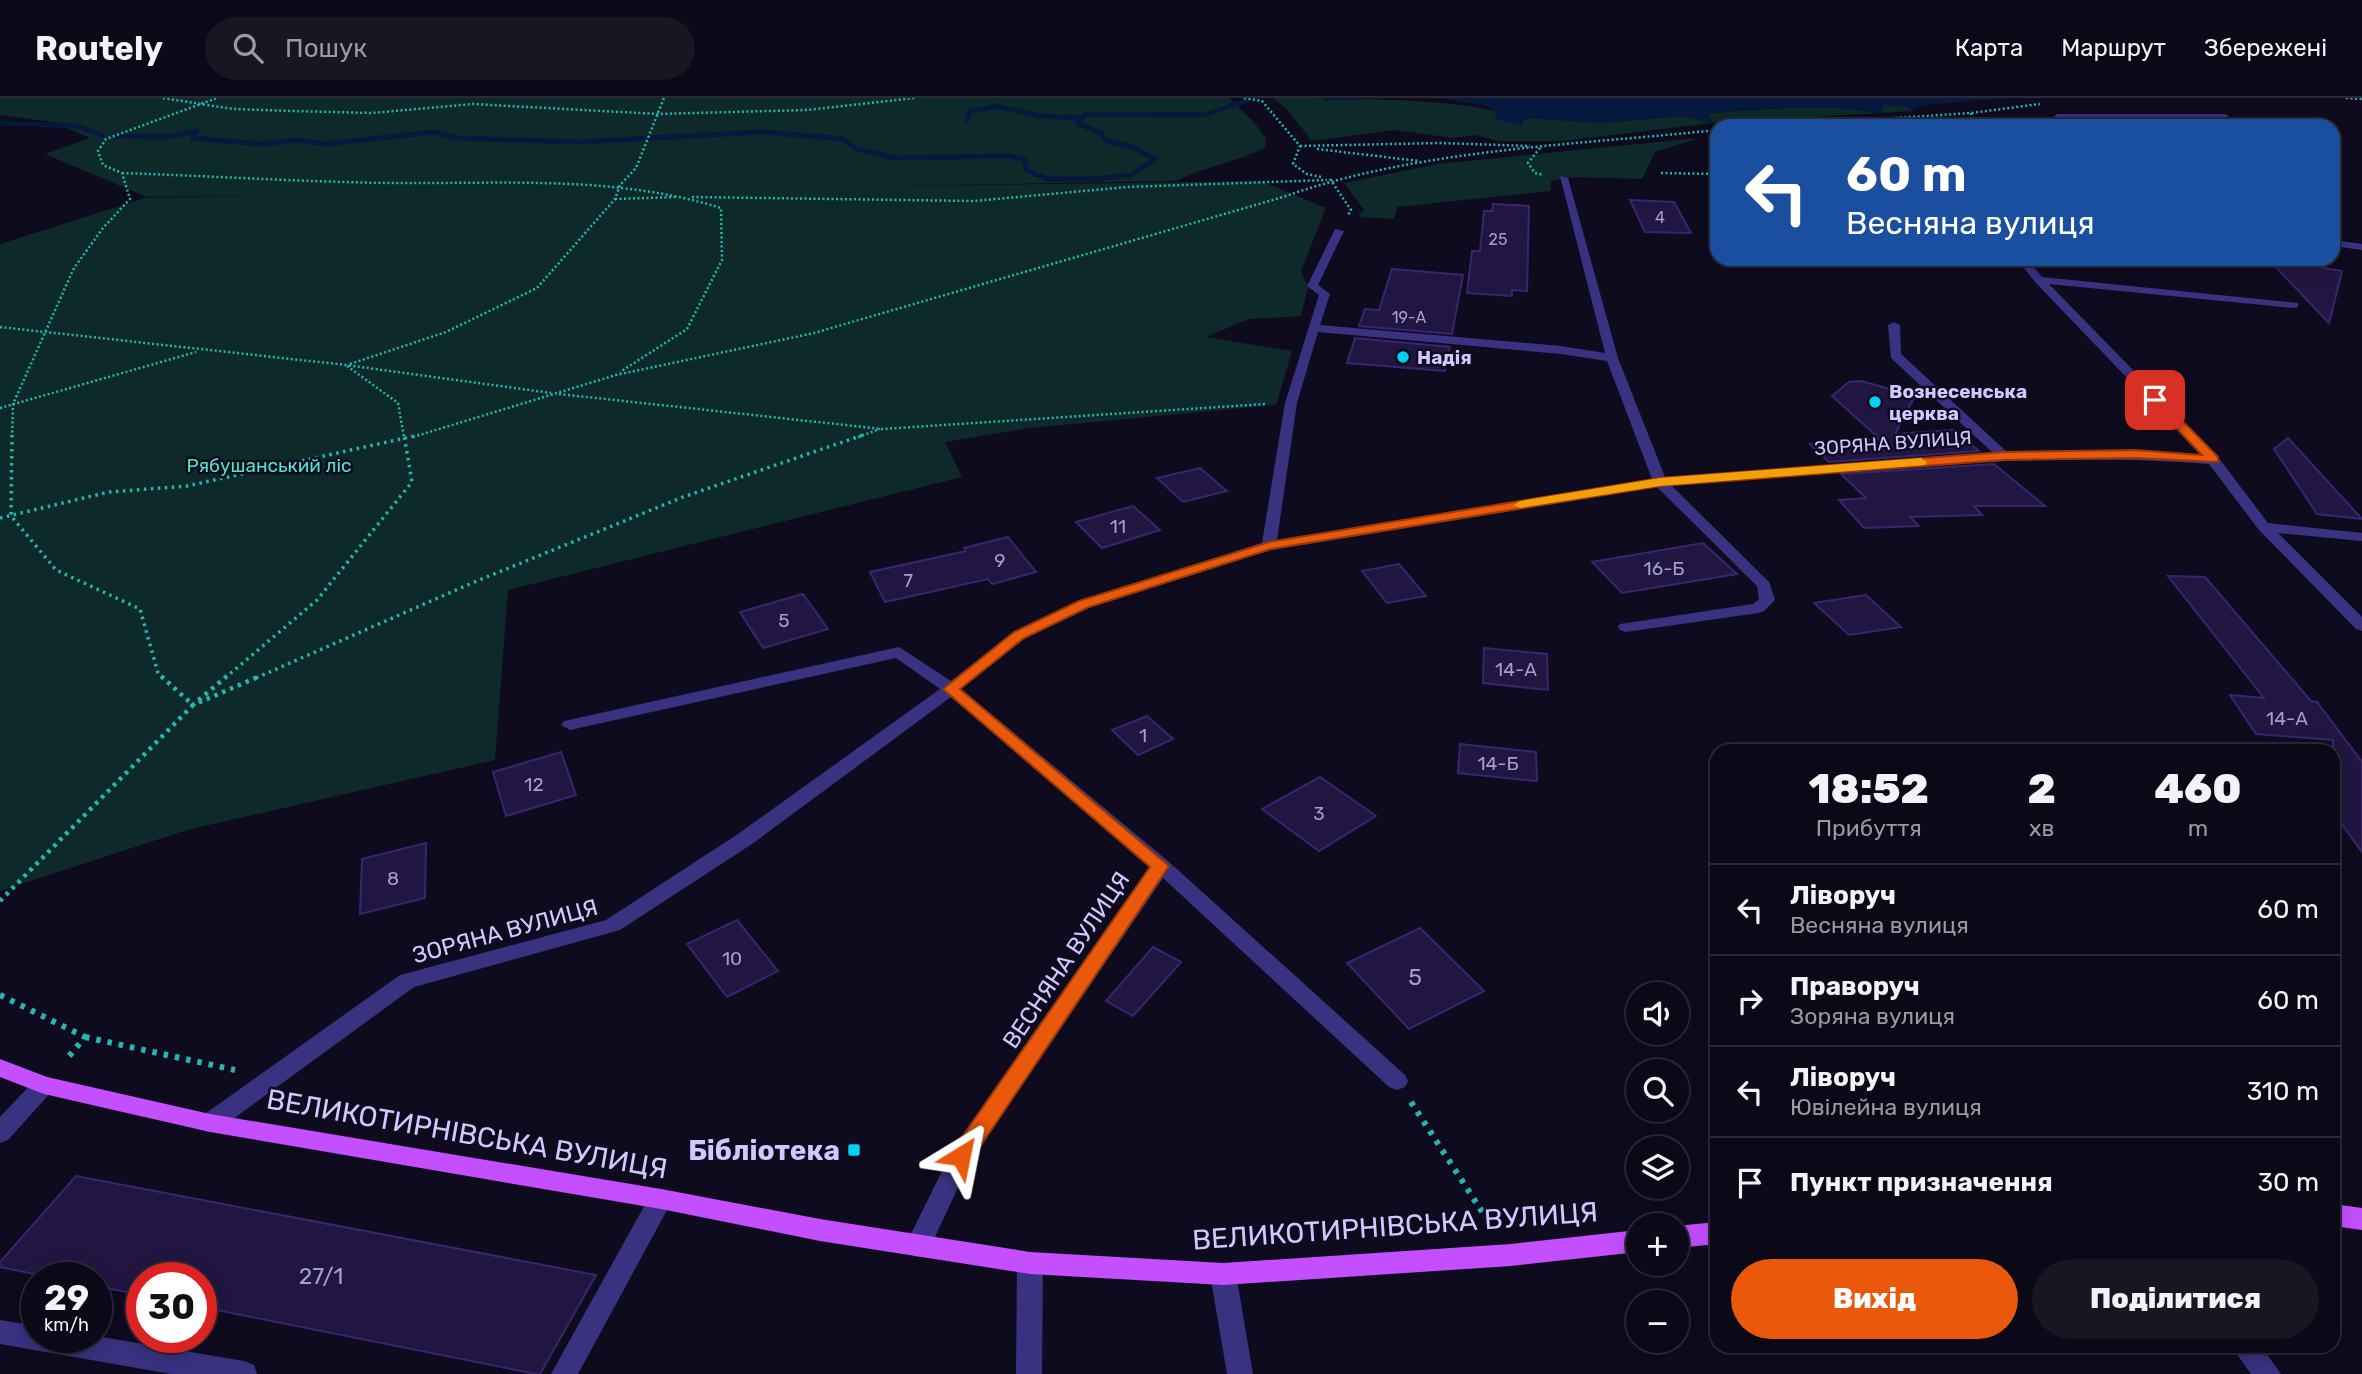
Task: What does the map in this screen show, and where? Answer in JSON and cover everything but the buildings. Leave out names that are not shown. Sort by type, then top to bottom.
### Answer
[{"type":"main road","name":"ВЕЛИКОТИРНІВСЬКА ВУЛИЦЯ","points":[[0,1068],[44,1085],[210,1123],[1030,1263],[1223,1274],[1511,1255],[1626,1242]]},
{"type":"main road","points":[[2340,1216],[2362,1219]]},
{"type":"main road","points":[[1689,1236],[1710,1234]]},
{"type":"street","points":[[2056,119],[2060,116],[2225,116]]},
{"type":"street","points":[[1563,178],[1612,358],[1660,482],[1764,585],[1767,600],[1758,608],[1626,626]]},
{"type":"street","points":[[1269,546],[1291,403],[1325,294],[1312,286],[1339,231]]},
{"type":"street","points":[[2340,244],[2362,247]]},
{"type":"street","points":[[2028,266],[2213,460],[2264,527],[2362,626]]},
{"type":"street","points":[[2039,280],[2294,305]]},
{"type":"street","points":[[1894,325],[1895,355],[2004,456]]},
{"type":"street","points":[[1313,328],[1561,350],[1612,358]]},
{"type":"street","name":"ЗОРЯНА ВУЛИЦЯ","points":[[210,1123],[407,981],[613,925],[745,839],[951,689],[1019,635],[1084,604],[1269,546],[1660,482],[2004,456],[2135,454],[2213,460]]},
{"type":"street","points":[[2264,527],[2362,537]]},
{"type":"street","points":[[570,724],[900,652],[951,689]]},
{"type":"street","name":"ВЕСНЯНА ВУЛИЦЯ","points":[[918,1246],[961,1156],[1160,866],[951,689]]},
{"type":"street","points":[[1160,866],[1397,1081]]},
{"type":"street","points":[[0,1133],[44,1085]]},
{"type":"street","points":[[564,1374],[661,1199]]},
{"type":"street","points":[[1029,1374],[1030,1263]]},
{"type":"street","points":[[1223,1274],[1240,1374]]},
{"type":"street","points":[[0,1332],[244,1374]]},
{"type":"street","points":[[2250,1353],[2268,1374]]},
{"type":"path","points":[[163,98],[233,109],[372,113],[472,104],[657,114],[806,110],[915,98]]},
{"type":"path","points":[[217,98],[106,139],[98,151],[103,165],[122,173],[382,183],[620,185],[686,197],[721,208],[722,260],[687,329],[616,375]]},
{"type":"path","points":[[346,365],[446,332],[537,288],[615,199],[620,185],[636,167],[664,98]]},
{"type":"path","points":[[1244,98],[1262,101],[1300,146],[1427,161]]},
{"type":"path","points":[[2346,98],[2362,99]]},
{"type":"path","points":[[1880,119],[1971,113],[2052,102]]},
{"type":"path","points":[[1971,113],[1972,119]]},
{"type":"path","points":[[0,519],[109,492],[187,486],[405,439],[616,375],[814,333],[1283,197],[1331,180],[1427,161],[1710,131]]},
{"type":"path","points":[[1300,146],[1439,143],[1541,147]]},
{"type":"path","points":[[1300,146],[1293,164],[1307,174],[1331,180],[1351,210],[1339,231]]},
{"type":"path","points":[[122,173],[130,199],[103,228],[74,268],[13,404],[11,516],[57,570],[140,609],[158,673],[193,705]]},
{"type":"path","points":[[1661,173],[1710,174]]},
{"type":"path","points":[[615,199],[686,197],[974,201],[1127,187],[1331,180]]},
{"type":"path","points":[[0,327],[346,365],[554,394],[882,429],[1074,418],[1233,404],[1291,403]]},
{"type":"path","points":[[0,408],[200,350]]},
{"type":"path","points":[[0,901],[193,705],[317,600],[412,482],[398,402],[346,365]]},
{"type":"path","points":[[193,705],[472,583],[683,498],[882,429]]},
{"type":"path","points":[[0,995],[85,1037],[273,1078]]},
{"type":"path","points":[[44,1085],[85,1037]]},
{"type":"path","points":[[1397,1081],[1511,1255]]},
{"type":"green space","name":"Рябушанський ліс","points":[[0,98],[1229,98],[1254,122],[1266,139],[1265,148],[1176,181],[834,187],[1261,181],[1326,208],[1301,271],[1308,287],[1301,316],[1249,319],[1206,337],[1292,351],[1276,405],[1030,428],[945,442],[962,477],[508,590],[495,760],[187,830],[0,891],[0,244],[145,198],[294,195],[147,197],[45,154],[90,138],[53,122],[0,115]]},
{"type":"green space","points":[[1273,98],[1451,104],[1499,112],[1495,118],[1523,125],[1523,120],[1533,118],[1599,123],[1682,116],[1710,123],[1562,141],[1498,141],[1476,135],[1453,138],[1395,130],[1312,141],[1286,108]]},
{"type":"green space","points":[[1883,105],[1905,106],[1914,111],[1882,113]]},
{"type":"green space","points":[[1838,108],[1877,113],[1779,119],[1710,119],[1706,113]]},
{"type":"green space","points":[[1699,138],[1655,152],[1642,179],[1575,177],[1551,181],[1551,191],[1397,207],[1394,219],[1358,217],[1364,210],[1344,183],[1437,164]]},
{"type":"water","points":[[1435,98],[2009,98],[1923,105],[1914,111],[1905,106],[1884,105],[1882,114],[1838,108],[1794,108],[1707,113],[1710,122],[1682,116],[1599,123],[1533,118],[1523,120],[1523,126],[1494,119],[1498,112],[1484,105]]},
{"type":"waterway","points":[[116,136],[167,137],[197,131],[193,138],[261,144],[297,140],[325,144],[435,132],[457,138],[578,142],[763,132],[844,139],[856,149],[896,158],[1009,156],[1024,159],[1027,170],[1047,179],[1095,179],[1131,175],[1155,159],[1135,148],[1105,140],[1101,133],[1077,123],[1085,114],[1204,115],[1254,98]]},
{"type":"waterway","points":[[1325,98],[1352,98]]},
{"type":"waterway","points":[[967,120],[969,112],[996,106],[1040,116],[1080,118]]},
{"type":"waterway","points":[[0,123],[76,126],[103,135]]},
{"type":"slow traffic","points":[[1520,505],[1660,482],[1921,462]]},
{"type":"place","name":"Надія","points":[[1403,357]]},
{"type":"place","name":"Вознесенська церква","points":[[1875,402]]},
{"type":"place","name":"Бібліотека","points":[[854,1150]]},
{"type":"route","points":[[961,1156],[1160,866],[951,689],[1019,635],[1084,604],[1269,546],[1660,482],[2004,456],[2135,454],[2213,460],[2155,400]]}]
